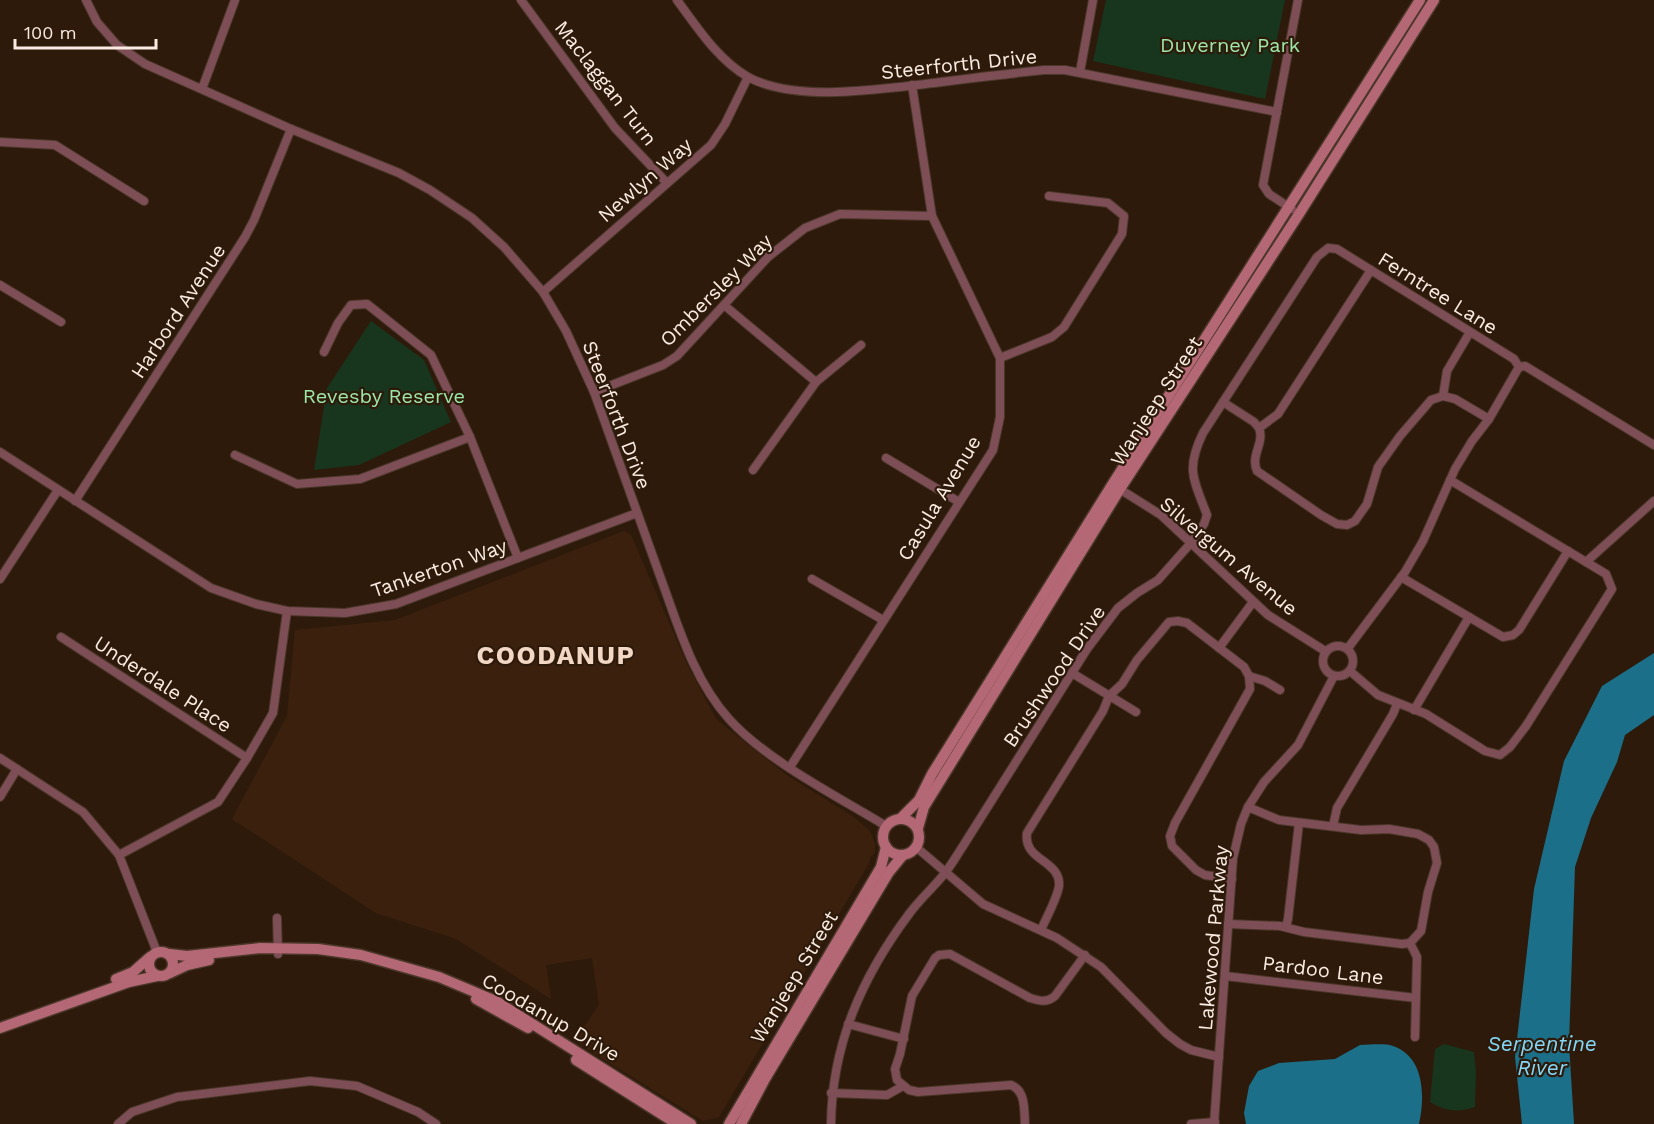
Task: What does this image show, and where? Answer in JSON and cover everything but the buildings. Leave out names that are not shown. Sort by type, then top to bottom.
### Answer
[{"type":"main road","name":"Wanjeep Street","points":[[918,828],[924,807],[1116,487],[1288,207],[1420,0]]},
{"type":"main road","name":"Wanjeep Street","points":[[901,818],[919,800],[938,764],[1116,487],[1299,214],[1434,0]]},
{"type":"main road","points":[[901,818],[911,821],[918,828],[920,838],[916,848],[903,855],[894,853],[886,847],[883,836],[886,826],[901,818]]},
{"type":"main road","name":"Wanjeep Street","points":[[729,1124],[880,867],[886,847]]},
{"type":"main road","name":"Wanjeep Street","points":[[741,1124],[765,1078],[817,990],[889,872],[903,855]]},
{"type":"main road","name":"Coodanup Drive","points":[[169,954],[187,956],[242,949],[329,956],[369,963],[429,980],[469,996],[534,1032],[677,1124]]},
{"type":"main road","name":"Coodanup Drive","points":[[170,973],[202,961],[277,951],[318,949],[361,955],[439,977],[496,1001],[691,1124]]},
{"type":"main road","points":[[0,1022],[124,976],[133,972],[154,955],[169,954],[173,961],[170,973],[163,976],[129,982],[0,1028]]},
{"type":"main road","points":[[154,955],[150,969],[157,976]]},
{"type":"street","name":"Steerforth Drive","points":[[86,0],[97,22],[117,45],[145,64],[291,129],[380,164],[430,190],[489,233],[504,247],[543,292],[566,331],[594,392],[689,653],[715,702],[730,720],[752,740],[790,767],[886,826]]},
{"type":"street","points":[[202,89],[235,0]]},
{"type":"street","name":"Maclaggan Turn","points":[[521,0],[615,128],[668,183]]},
{"type":"street","name":"Steerforth Drive","points":[[676,0],[716,50],[748,77],[778,87],[829,92],[861,91],[1044,70],[1080,72],[1277,112]]},
{"type":"street","points":[[1080,72],[1093,0]]},
{"type":"street","points":[[1299,0],[1263,185],[1269,194],[1299,214]]},
{"type":"street","name":"Newlyn Way","points":[[543,292],[711,145],[725,124],[748,77]]},
{"type":"street","name":"Casula Avenue","points":[[790,767],[993,450],[1000,417],[1000,358],[932,216],[912,85]]},
{"type":"street","name":"Harbord Avenue","points":[[75,501],[245,237],[291,129]]},
{"type":"street","points":[[0,142],[55,145],[144,201]]},
{"type":"street","points":[[1000,358],[1052,337],[1064,327],[1122,234],[1124,216],[1108,202],[1049,196]]},
{"type":"street","name":"Ombersley Way","points":[[594,392],[663,365],[677,356],[768,257],[805,228],[840,214],[932,216]]},
{"type":"street","name":"Brushwood Drive","points":[[831,1124],[831,1093],[848,1024],[869,976],[891,939],[917,903],[945,873],[1087,649],[1118,608],[1158,580],[1190,544],[1204,524],[1207,516],[1194,485],[1192,468],[1195,450],[1203,433],[1317,257],[1328,248],[1337,249]]},
{"type":"street","name":"Ferntree Lane","points":[[1337,249],[1514,359],[1519,367],[1525,366],[1654,445]]},
{"type":"street","points":[[1259,428],[1278,414],[1371,270]]},
{"type":"street","points":[[0,285],[61,321]]},
{"type":"street","points":[[324,352],[338,323],[351,305],[367,304],[431,355],[470,437],[518,558]]},
{"type":"street","points":[[724,305],[816,382]]},
{"type":"street","points":[[1443,396],[1447,371],[1470,332]]},
{"type":"street","points":[[753,470],[816,382],[861,345]]},
{"type":"street","points":[[1348,648],[1401,577],[1423,541],[1450,480],[1519,367]]},
{"type":"street","points":[[1223,402],[1254,422],[1259,428],[1262,437],[1254,456],[1257,471],[1321,515],[1337,524],[1347,525],[1355,521],[1367,504],[1378,467],[1400,436],[1431,400],[1443,396],[1455,399],[1489,419]]},
{"type":"street","points":[[236,455],[297,484],[360,480],[470,437]]},
{"type":"street","name":"Tankerton Way","points":[[0,453],[211,588],[255,604],[287,611],[345,613],[396,604],[637,513]]},
{"type":"street","points":[[886,458],[959,502]]},
{"type":"street","points":[[1350,671],[1378,695],[1434,718],[1485,751],[1500,755],[1510,747],[1612,589],[1606,574],[1450,480]]},
{"type":"street","name":"Silvergum Avenue","points":[[1116,487],[1161,516],[1268,615],[1326,651]]},
{"type":"street","points":[[0,579],[58,490]]},
{"type":"street","points":[[1586,562],[1654,501]]},
{"type":"street","points":[[1401,577],[1503,637],[1513,635],[1519,630],[1568,551]]},
{"type":"street","points":[[812,579],[883,620]]},
{"type":"street","points":[[1219,648],[1253,602]]},
{"type":"street","points":[[119,855],[218,802],[248,758],[273,713],[287,611]]},
{"type":"street","points":[[1414,710],[1469,617]]},
{"type":"street","points":[[1041,930],[1059,887],[1058,877],[1053,869],[1030,850],[1026,842],[1028,833],[1104,711],[1109,696],[1122,684],[1137,660],[1169,622],[1187,623],[1244,667],[1249,676],[1250,689],[1175,823],[1170,836],[1172,846],[1196,870],[1204,875],[1232,879]]},
{"type":"street","name":"Underdale Place","points":[[61,637],[248,758]]},
{"type":"street","points":[[1340,645],[1348,648],[1353,655],[1354,663],[1350,671],[1343,676],[1334,676],[1326,671],[1322,661],[1326,651],[1332,646],[1340,645]]},
{"type":"street","points":[[1072,673],[1136,712]]},
{"type":"street","points":[[1249,676],[1265,681],[1280,690]]},
{"type":"street","name":"Lakewood Parkway","points":[[1214,1123],[1233,858],[1241,824],[1248,807],[1264,782],[1298,745],[1334,676]]},
{"type":"street","points":[[1333,826],[1337,808],[1389,722],[1397,704]]},
{"type":"street","points":[[0,758],[83,812],[119,855],[154,955]]},
{"type":"street","points":[[0,797],[17,769]]},
{"type":"street","points":[[1228,924],[1286,927],[1304,932],[1402,944],[1410,943],[1421,931],[1428,892],[1437,863],[1434,847],[1429,840],[1418,834],[1389,829],[1361,830],[1279,820],[1248,807]]},
{"type":"street","points":[[1286,927],[1299,823]]},
{"type":"street","points":[[916,848],[983,904],[1041,930],[1085,955],[1117,981],[1166,1033],[1180,1044],[1191,1050],[1219,1057]]},
{"type":"street","points":[[277,918],[277,951]]},
{"type":"street","points":[[1410,943],[1417,957],[1415,1037]]},
{"type":"street","points":[[1025,1124],[1023,1098],[1017,1087],[1011,1085],[918,1092],[903,1086],[895,1075],[912,996],[935,958],[939,955],[950,954],[1016,992],[1039,1001],[1046,1001],[1055,996],[1085,955]]},
{"type":"street","name":"Pardoo Lane","points":[[1225,975],[1416,998]]},
{"type":"street","points":[[848,1024],[904,1039]]},
{"type":"street","points":[[118,1124],[132,1112],[177,1097],[310,1081],[357,1086],[418,1112],[436,1124]]},
{"type":"street","points":[[831,1093],[887,1095],[903,1086]]},
{"type":"street","points":[[1191,1124],[1214,1123]]},
{"type":"shaded area","points":[[624,531],[631,535],[687,664],[716,719],[788,776],[854,817],[870,831],[875,844],[875,853],[871,856],[868,865],[719,1117],[703,1121],[574,1041],[599,1005],[592,958],[546,965],[551,999],[456,939],[376,913],[232,819],[287,716],[295,630],[395,620]]},
{"type":"green space","name":"Duverney Park","points":[[1106,0],[1285,0],[1265,99],[1093,61]]},
{"type":"green space","name":"Revesby Reserve","points":[[371,321],[424,360],[451,422],[359,465],[314,470],[327,388]]},
{"type":"green space","points":[[1444,1044],[1474,1052],[1475,1107],[1452,1110],[1430,1102],[1435,1049]]},
{"type":"water","name":"Serpentine River","points":[[1654,653],[1654,715],[1625,735],[1617,762],[1591,818],[1575,867],[1569,1044],[1574,1124],[1522,1124],[1515,1057],[1534,889],[1564,761],[1602,686]]},
{"type":"water","points":[[1360,1045],[1393,1046],[1404,1051],[1411,1059],[1417,1068],[1422,1090],[1419,1124],[1246,1124],[1244,1113],[1249,1086],[1258,1071],[1279,1063],[1335,1059]]},
{"type":"district","name":"COODANUP","points":[[556,655]]}]
